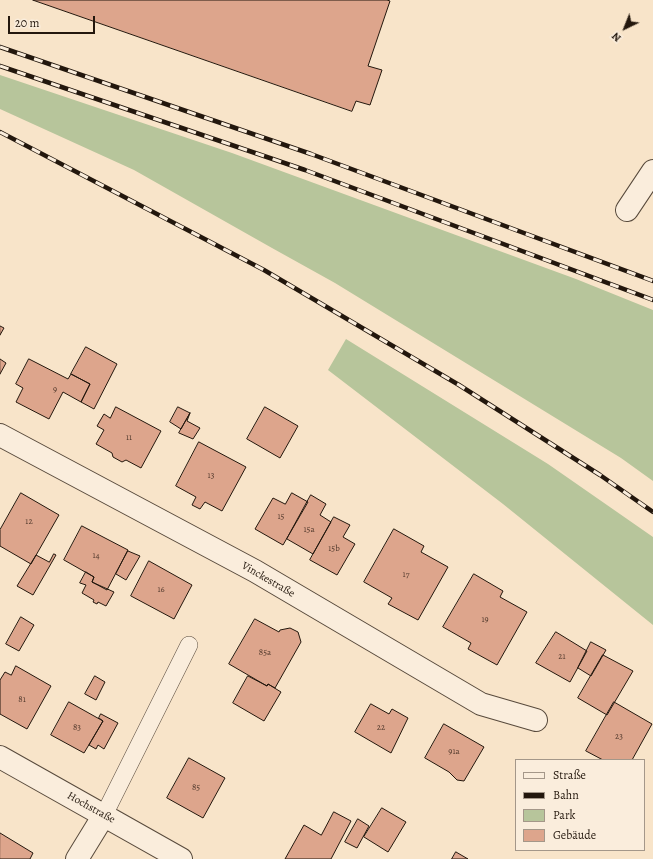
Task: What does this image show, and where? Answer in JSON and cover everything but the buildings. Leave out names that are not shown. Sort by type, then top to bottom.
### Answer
[{"type":"street","points":[[627,210],[653,171]]},
{"type":"street","name":"Vinckestraße","points":[[0,435],[255,571],[481,704],[536,720]]},
{"type":"street","name":"Hochstraße","points":[[0,757],[181,859]]},
{"type":"street","points":[[77,859],[104,815]]},
{"type":"lane","points":[[104,815],[189,645]]},
{"type":"green space","points":[[0,75],[232,153],[576,279],[653,310],[653,481],[621,458],[335,283],[134,170],[0,109]]},
{"type":"green space","points":[[346,339],[548,464],[653,537],[653,625],[503,504],[328,370]]},
{"type":"railway","points":[[0,47],[311,154],[653,281]]},
{"type":"railway","points":[[0,66],[305,170],[653,300]]},
{"type":"railway","points":[[0,132],[264,270],[459,385],[600,475],[653,512]]}]
